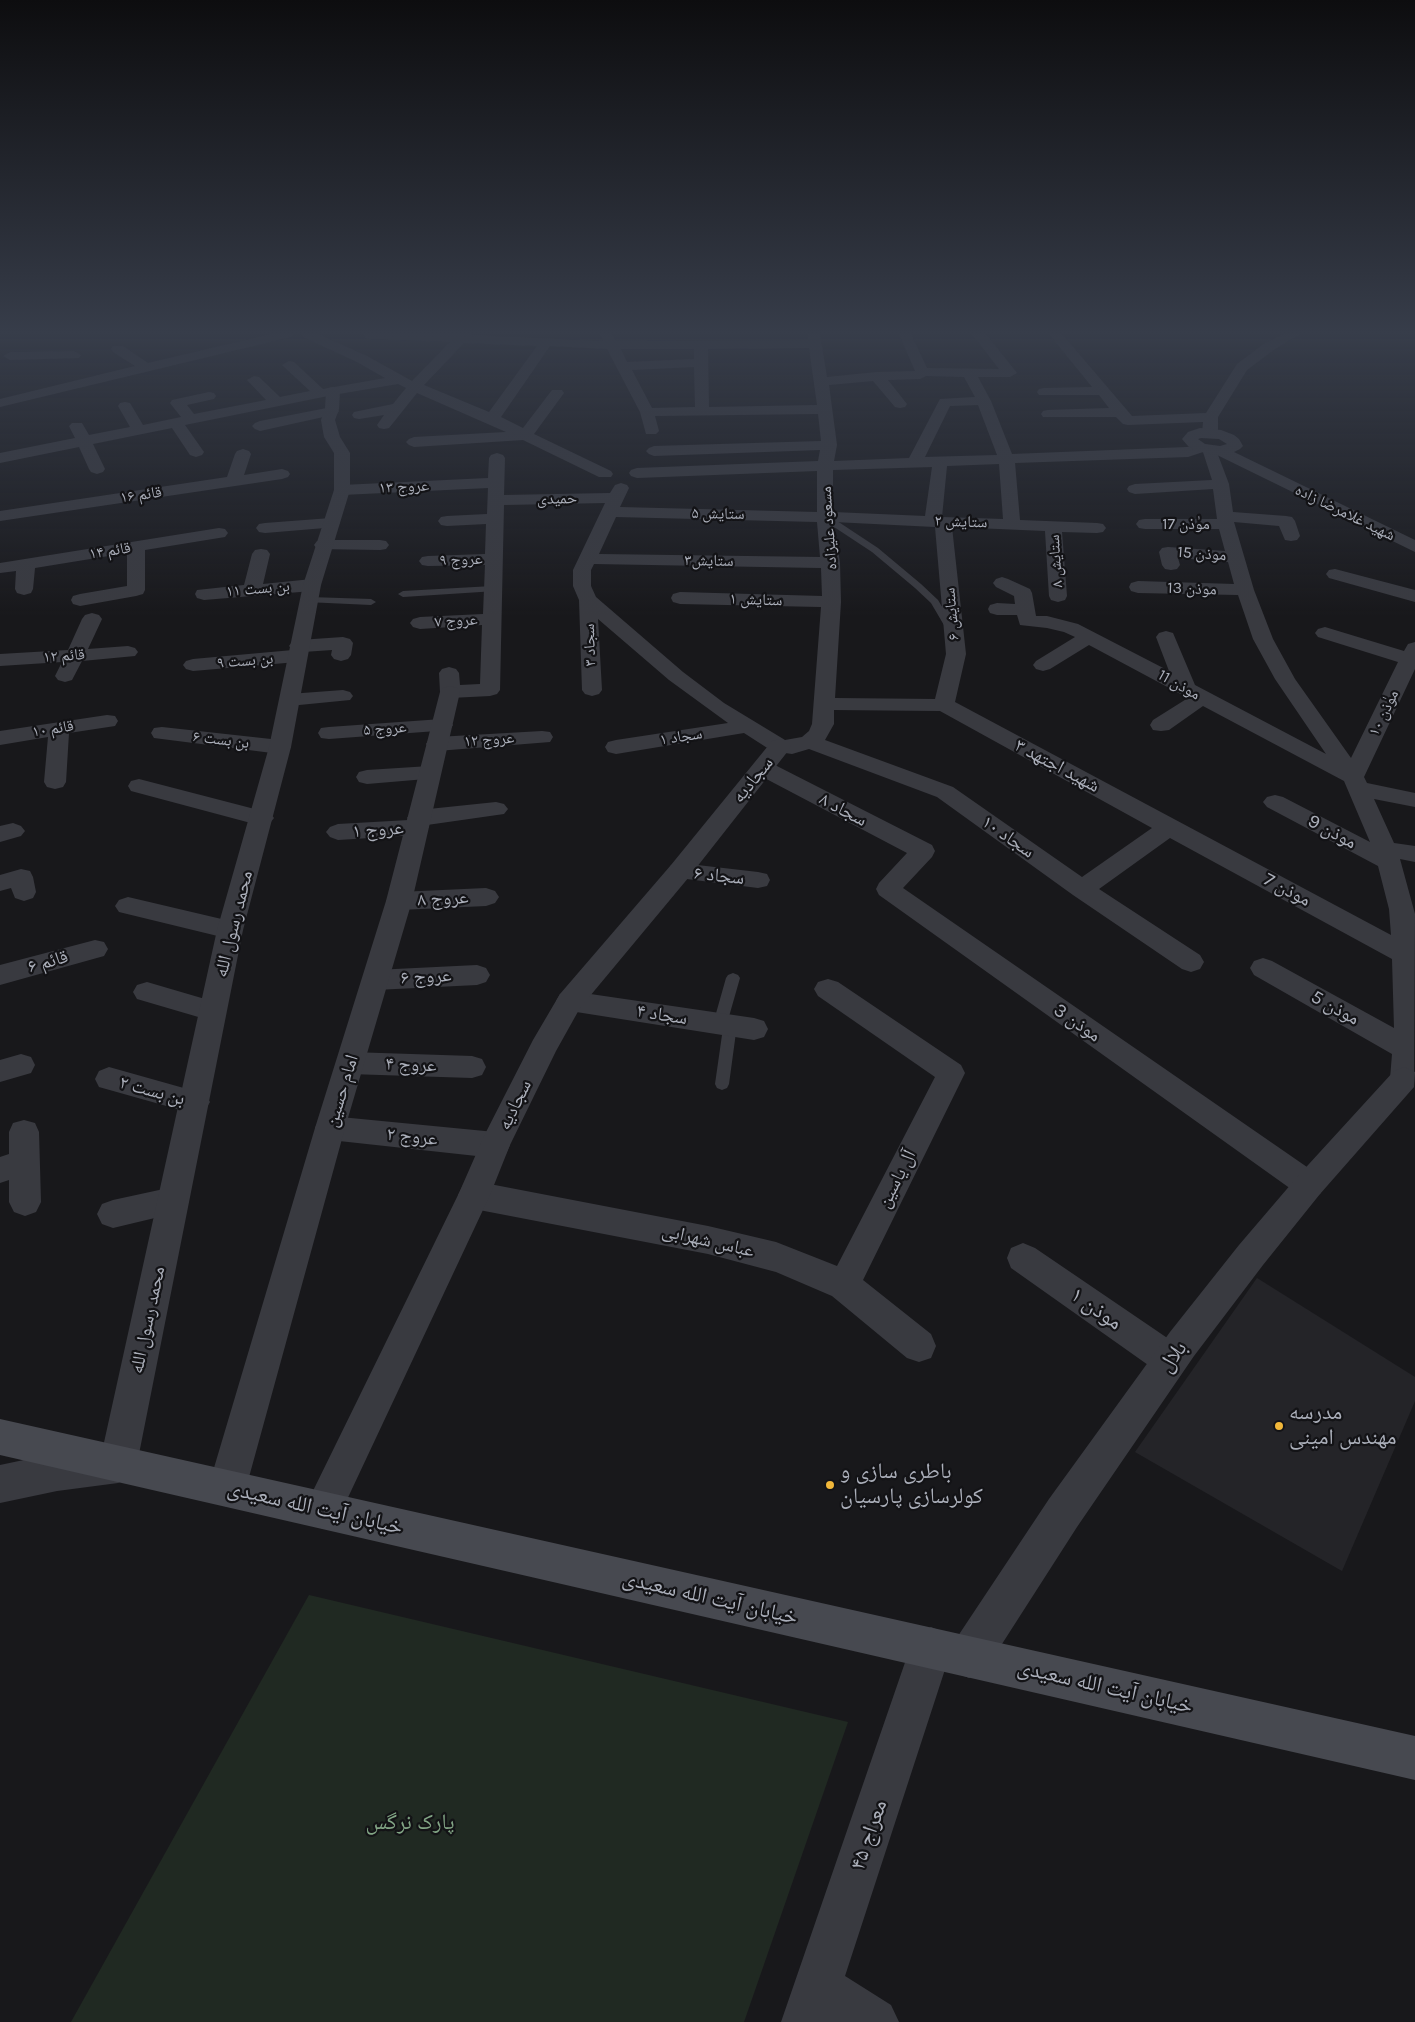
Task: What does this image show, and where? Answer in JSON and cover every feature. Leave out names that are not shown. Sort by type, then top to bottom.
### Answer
[{"type":"main road","name":"خیابان آیت الله سعیدی","points":[[2,1438],[1415,1758]]},
{"type":"street","points":[[78,428],[97,469]]},
{"type":"street","points":[[0,458],[148,428]]},
{"type":"street","points":[[180,428],[196,452]]},
{"type":"street","name":"محمد رسول الله","points":[[118,1464],[230,930],[280,747],[311,592],[327,534],[342,490],[342,453],[332,437],[330,428]]},
{"type":"street","points":[[511,428],[605,474]]},
{"type":"street","points":[[414,442],[525,435],[530,428]]},
{"type":"street","points":[[650,428],[654,451],[654,472]]},
{"type":"street","name":"مسعود علیزاده","points":[[819,724],[832,602],[831,563],[824,517],[825,464],[829,445],[827,428]]},
{"type":"street","points":[[915,462],[932,428]]},
{"type":"street","points":[[995,428],[1007,460],[1012,524]]},
{"type":"street","points":[[1160,428],[1214,441]]},
{"type":"street","points":[[1219,428],[1214,441],[1226,520],[1254,616],[1272,658],[1356,783],[1409,910],[1404,954],[1408,990],[1409,1067]]},
{"type":"street","points":[[35,434],[35,470]]},
{"type":"street","points":[[637,473],[641,476],[641,480],[617,499],[601,481],[605,474],[621,470],[637,473],[825,464],[1007,460],[1188,452],[1214,441]]},
{"type":"street","name":"شهید غلامرضا زاده","points":[[1214,441],[1415,536]]},
{"type":"street","name":"شهید غلامرضا زاده","points":[[1214,441],[1415,547]]},
{"type":"street","points":[[654,451],[829,445]]},
{"type":"street","points":[[234,481],[244,454]]},
{"type":"street","points":[[492,619],[497,458]]},
{"type":"street","name":"ستایش ۶","points":[[940,462],[938,522],[955,638],[954,662],[944,704]]},
{"type":"street","name":"قائم ۱۶","points":[[0,516],[52,501],[149,485],[234,481],[282,474]]},
{"type":"street","points":[[1134,489],[1221,484]]},
{"type":"street","name":"عروج ۱۳","points":[[342,490],[496,491]]},
{"type":"street","name":"حمیدی","points":[[496,491],[617,499]]},
{"type":"street","name":"ستایش ۵","points":[[617,499],[824,517]]},
{"type":"street","name":"سجاد ۳","points":[[592,690],[588,600],[582,586],[581,576],[617,499]]},
{"type":"street","name":"ستایش ۲","points":[[824,517],[1097,528]]},
{"type":"street","points":[[447,521],[495,519]]},
{"type":"street","name":"موٰذن 17","points":[[1145,524],[1226,520],[1286,521],[1291,536]]},
{"type":"street","name":"ستایش ۸","points":[[1053,526],[1058,596]]},
{"type":"street","points":[[265,528],[327,534],[380,545]]},
{"type":"street","name":"قائم ۱۴","points":[[0,568],[219,533]]},
{"type":"street","points":[[80,600],[136,590],[136,546]]},
{"type":"street","points":[[252,590],[261,554]]},
{"type":"street","name":"موذن 15","points":[[1170,558],[1236,557]]},
{"type":"street","name":"ستایش۳","points":[[588,558],[831,563]]},
{"type":"street","name":"عروج ۹","points":[[428,561],[494,559]]},
{"type":"street","points":[[24,589],[26,564]]},
{"type":"street","points":[[1335,574],[1415,596]]},
{"type":"street","points":[[1002,583],[1024,602]]},
{"type":"street","name":"موذن 13","points":[[1138,587],[1246,590]]},
{"type":"street","name":"بن بست ۱۱","points":[[204,594],[252,590],[311,592]]},
{"type":"street","name":"ستایش ۱","points":[[680,598],[832,602]]},
{"type":"street","name":"سجاد ۸","points":[[588,600],[676,676],[717,707],[747,726],[772,757],[923,852]]},
{"type":"street","points":[[997,609],[1024,602]]},
{"type":"street","name":"موذن 11","points":[[1024,602],[1026,621],[1047,622],[1071,628],[1194,693],[1356,783],[1415,800]]},
{"type":"street","points":[[65,676],[92,619]]},
{"type":"street","name":"عروج ۷","points":[[420,623],[492,619]]},
{"type":"street","name":"امام حسین","points":[[227,1488],[330,1128],[399,901],[440,734],[450,682],[490,690],[492,619]]},
{"type":"street","points":[[1325,633],[1412,653]]},
{"type":"street","points":[[1043,665],[1089,637]]},
{"type":"street","points":[[1161,724],[1194,693],[1166,637]]},
{"type":"street","name":"بن بست ۹","points":[[192,665],[298,651],[342,649]]},
{"type":"street","name":"قائم ۱۲","points":[[0,660],[128,652]]},
{"type":"street","name":"موٰذن ۱۰","points":[[1356,783],[1407,683],[1412,653]]},
{"type":"street","points":[[289,700],[343,696]]},
{"type":"street","points":[[772,757],[792,747],[819,724],[944,704]]},
{"type":"street","name":"شهید اجتهد ۳","points":[[944,704],[1169,826]]},
{"type":"street","name":"قائم ۱۰","points":[[0,738],[107,722]]},
{"type":"street","name":"سجاد ۱۰","points":[[819,724],[945,792],[1192,962]]},
{"type":"street","name":"سجاد ۱","points":[[616,747],[747,726]]},
{"type":"street","points":[[55,782],[59,728]]},
{"type":"street","name":"بن بست ۶","points":[[162,733],[280,747]]},
{"type":"street","name":"عروج ۵","points":[[329,733],[440,734]]},
{"type":"street","name":"عروج ۱۲","points":[[440,734],[542,737]]},
{"type":"street","name":"سجادیه","points":[[323,1510],[474,1195],[495,1145],[543,1048],[570,1001],[680,871],[772,757]]},
{"type":"street","points":[[367,777],[430,773]]},
{"type":"street","points":[[139,786],[262,818]]},
{"type":"street","name":"موذن 9","points":[[1275,802],[1387,856]]},
{"type":"street","name":"عروج ۱","points":[[338,832],[418,822],[496,809]]},
{"type":"street","points":[[1082,888],[1169,826]]},
{"type":"street","name":"موذن 7","points":[[1169,826],[1404,954]]},
{"type":"street","name":"موذن 3","points":[[923,852],[888,889],[1309,1185]]},
{"type":"street","points":[[1387,856],[1415,854]]},
{"type":"street","name":"سجاد ۶","points":[[680,871],[758,880]]},
{"type":"street","name":"عروج ۸","points":[[399,901],[486,897]]},
{"type":"street","points":[[128,906],[230,930]]},
{"type":"street","name":"قائم ۶","points":[[0,975],[95,949]]},
{"type":"street","name":"موذن 5","points":[[1263,968],[1409,1067]]},
{"type":"street","name":"عروج ۶","points":[[375,980],[477,975]]},
{"type":"street","name":"آل یاسین","points":[[828,989],[951,1073],[844,1285]]},
{"type":"street","points":[[147,992],[212,1011]]},
{"type":"street","name":"سجاد ۴","points":[[570,1001],[735,1026]]},
{"type":"street","name":"عروج ۴","points":[[350,1064],[472,1067]]},
{"type":"street","name":"بلال","points":[[950,1652],[1063,1513],[1170,1360],[1251,1255],[1409,1067]]},
{"type":"street","name":"بن بست ۲","points":[[109,1079],[195,1102]]},
{"type":"street","name":"عروج ۲","points":[[330,1128],[495,1145]]},
{"type":"street","points":[[24,1132],[12,1166],[25,1202]]},
{"type":"street","name":"عباس شهرابی","points":[[474,1195],[718,1242],[776,1257],[844,1285],[919,1346]]},
{"type":"street","points":[[114,1214],[174,1201]]},
{"type":"street","name":"موذن ۱","points":[[1023,1258],[1170,1360]]},
{"type":"street","points":[[0,1484],[57,1472],[118,1464]]},
{"type":"street","name":"معراج ۴۵","points":[[812,2004],[950,1652]]},
{"type":"street","points":[[812,2004],[874,2022]]},
{"type":"lane","points":[[824,517],[874,550],[918,586],[935,602],[955,638]]},
{"type":"lane","points":[[403,594],[493,589]]},
{"type":"lane","points":[[311,592],[371,602]]},
{"type":"lane","points":[[722,1084],[735,1026],[733,978]]},
{"type":"shaded area","name":"مدرسه مهندس امینی","points":[[1257,1278],[1415,1377],[1415,1401],[1342,1571],[1135,1452]]},
{"type":"green space","name":"پارک نرگس","points":[[309,1595],[848,1722],[744,2022],[71,2022]]},
{"type":"place","name":"مدرسه مهندس امینی","points":[[1279,1426]]},
{"type":"place","name":"باطری سازی و کولرسازی پارسیان","points":[[830,1485]]}]
